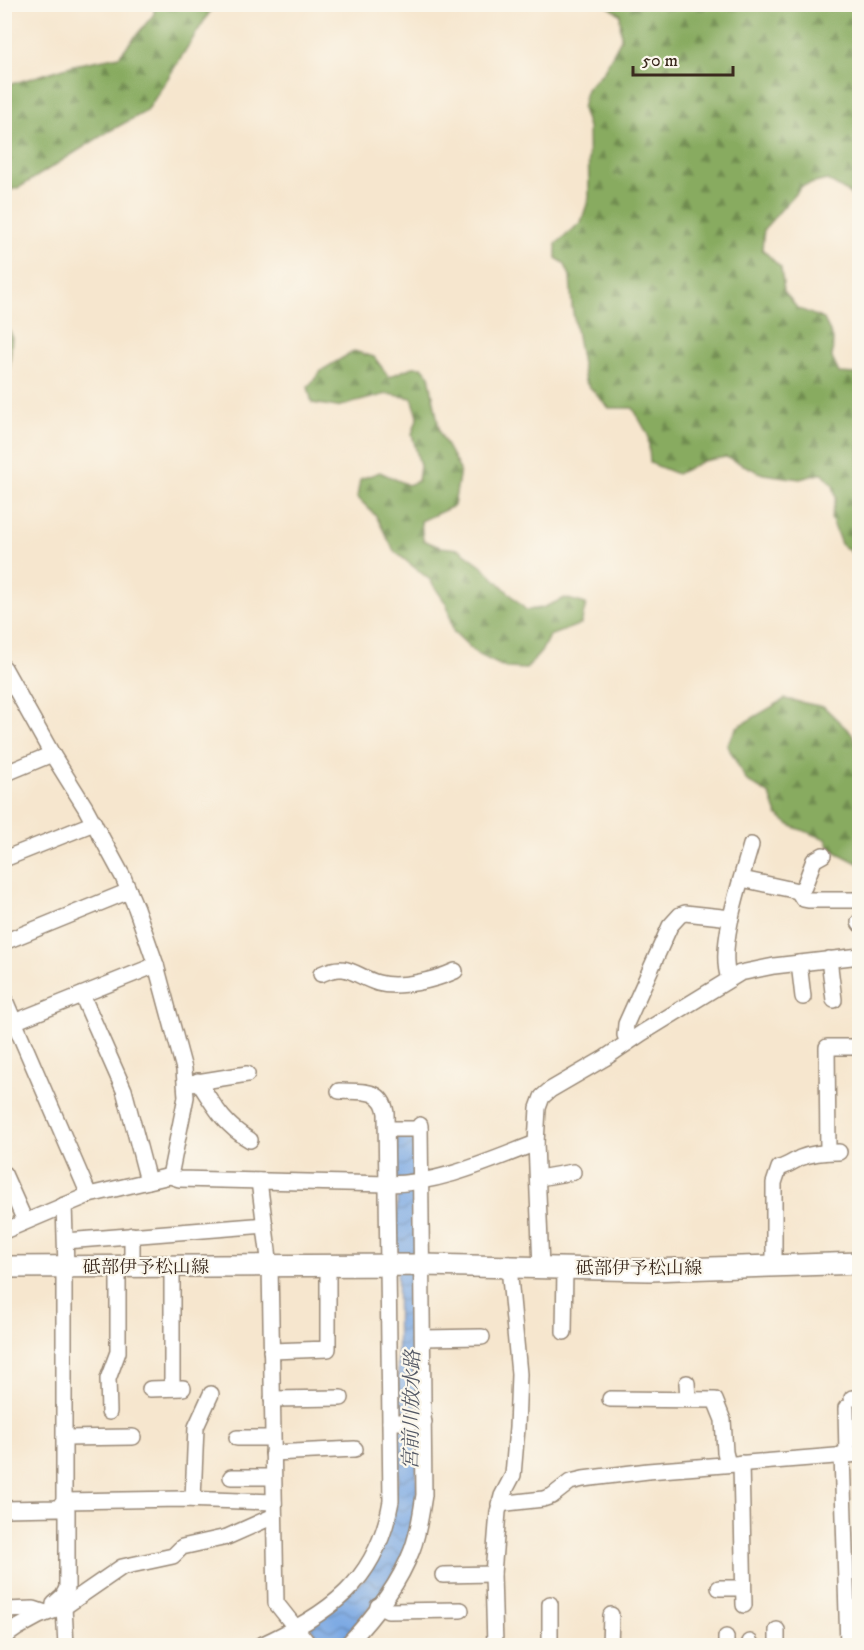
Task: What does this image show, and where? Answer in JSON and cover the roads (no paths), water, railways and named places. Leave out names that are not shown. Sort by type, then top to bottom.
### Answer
[{"type":"main road","name":"砥部伊予松山線","points":[[4,1267],[420,1265],[650,1270],[860,1263]]},
{"type":"street","points":[[4,668],[94,823],[129,891],[156,965],[184,1069],[191,1082],[224,1122],[250,1140]]},
{"type":"street","points":[[4,774],[52,754]]},
{"type":"street","points":[[4,859],[94,823]]},
{"type":"street","points":[[729,978],[725,967],[731,918],[751,845]]},
{"type":"street","points":[[798,891],[804,886],[814,860],[823,855]]},
{"type":"street","points":[[742,879],[798,891],[803,899],[808,900],[860,900]]},
{"type":"street","points":[[4,942],[129,891]]},
{"type":"street","points":[[628,1042],[625,1035],[626,1024],[670,926],[680,915],[685,914],[731,918]]},
{"type":"street","points":[[541,1268],[536,1143],[538,1108],[542,1097],[740,973],[860,956]]},
{"type":"street","points":[[829,959],[834,1000]]},
{"type":"street","points":[[799,963],[803,997]]},
{"type":"street","points":[[9,1024],[156,965]]},
{"type":"street","points":[[321,974],[339,968],[360,974],[380,984],[402,984],[430,981],[455,972]]},
{"type":"street","points":[[82,995],[124,1090],[148,1181]]},
{"type":"street","points":[[4,998],[9,1024],[89,1196]]},
{"type":"street","points":[[774,1265],[775,1175],[778,1168],[791,1165],[798,1159],[813,1154],[834,1152],[827,1047],[860,1047]]},
{"type":"street","points":[[191,1082],[247,1074]]},
{"type":"street","points":[[170,1176],[191,1082]]},
{"type":"street","points":[[259,1646],[298,1629],[349,1590],[371,1561],[381,1542],[388,1521],[391,1501],[393,1422],[389,1129],[385,1101],[380,1096],[367,1092],[339,1091]]},
{"type":"street","points":[[346,1646],[378,1606],[405,1566],[419,1527],[424,1495],[418,1127],[389,1129]]},
{"type":"street","points":[[4,1231],[89,1196],[170,1176],[179,1179],[419,1183],[536,1143]]},
{"type":"street","points":[[539,1178],[573,1172]]},
{"type":"street","points":[[4,1174],[25,1221]]},
{"type":"street","points":[[259,1181],[270,1266],[276,1603],[310,1646]]},
{"type":"street","points":[[64,1205],[66,1241],[64,1501],[67,1510],[67,1587],[63,1596],[54,1604],[54,1611],[66,1646]]},
{"type":"street","points":[[66,1241],[265,1225]]},
{"type":"street","points":[[109,1412],[108,1378],[118,1352],[125,1267],[132,1235]]},
{"type":"street","points":[[271,1351],[328,1349],[328,1266]]},
{"type":"street","points":[[150,1389],[178,1388],[172,1267]]},
{"type":"street","points":[[495,1646],[493,1574],[499,1504],[513,1475],[516,1462],[519,1374],[509,1268]]},
{"type":"street","points":[[564,1332],[565,1269]]},
{"type":"street","points":[[423,1338],[482,1337]]},
{"type":"street","points":[[687,1383],[688,1400]]},
{"type":"street","points":[[193,1499],[196,1427],[211,1394]]},
{"type":"street","points":[[272,1399],[341,1398]]},
{"type":"street","points":[[615,1404],[714,1400],[723,1420],[725,1452],[734,1463],[744,1605]]},
{"type":"street","points":[[848,1646],[849,1454],[853,1402]]},
{"type":"street","points":[[393,1422],[422,1422]]},
{"type":"street","points":[[64,1438],[133,1439]]},
{"type":"street","points":[[237,1438],[273,1446],[355,1449]]},
{"type":"street","points":[[499,1504],[543,1499],[552,1496],[570,1482],[583,1479],[734,1463],[849,1454]]},
{"type":"street","points":[[231,1477],[273,1477]]},
{"type":"street","points":[[4,1509],[58,1508],[64,1501],[193,1499],[274,1509]]},
{"type":"street","points":[[4,1637],[17,1628],[54,1611],[122,1567],[173,1556],[182,1547],[227,1536],[274,1509]]},
{"type":"street","points":[[443,1575],[493,1574]]},
{"type":"street","points":[[719,1588],[743,1587]]},
{"type":"street","points":[[550,1604],[550,1646]]},
{"type":"street","points":[[378,1606],[388,1611],[423,1617],[461,1610]]},
{"type":"street","points":[[4,1610],[54,1611]]},
{"type":"street","points":[[610,1646],[611,1615]]},
{"type":"street","points":[[777,1630],[777,1646]]},
{"type":"water","name":"宮前川放水路","points":[[397,1137],[415,1137],[417,1509],[405,1552],[383,1591],[337,1646],[325,1645],[310,1626],[366,1577],[398,1480]]}]
